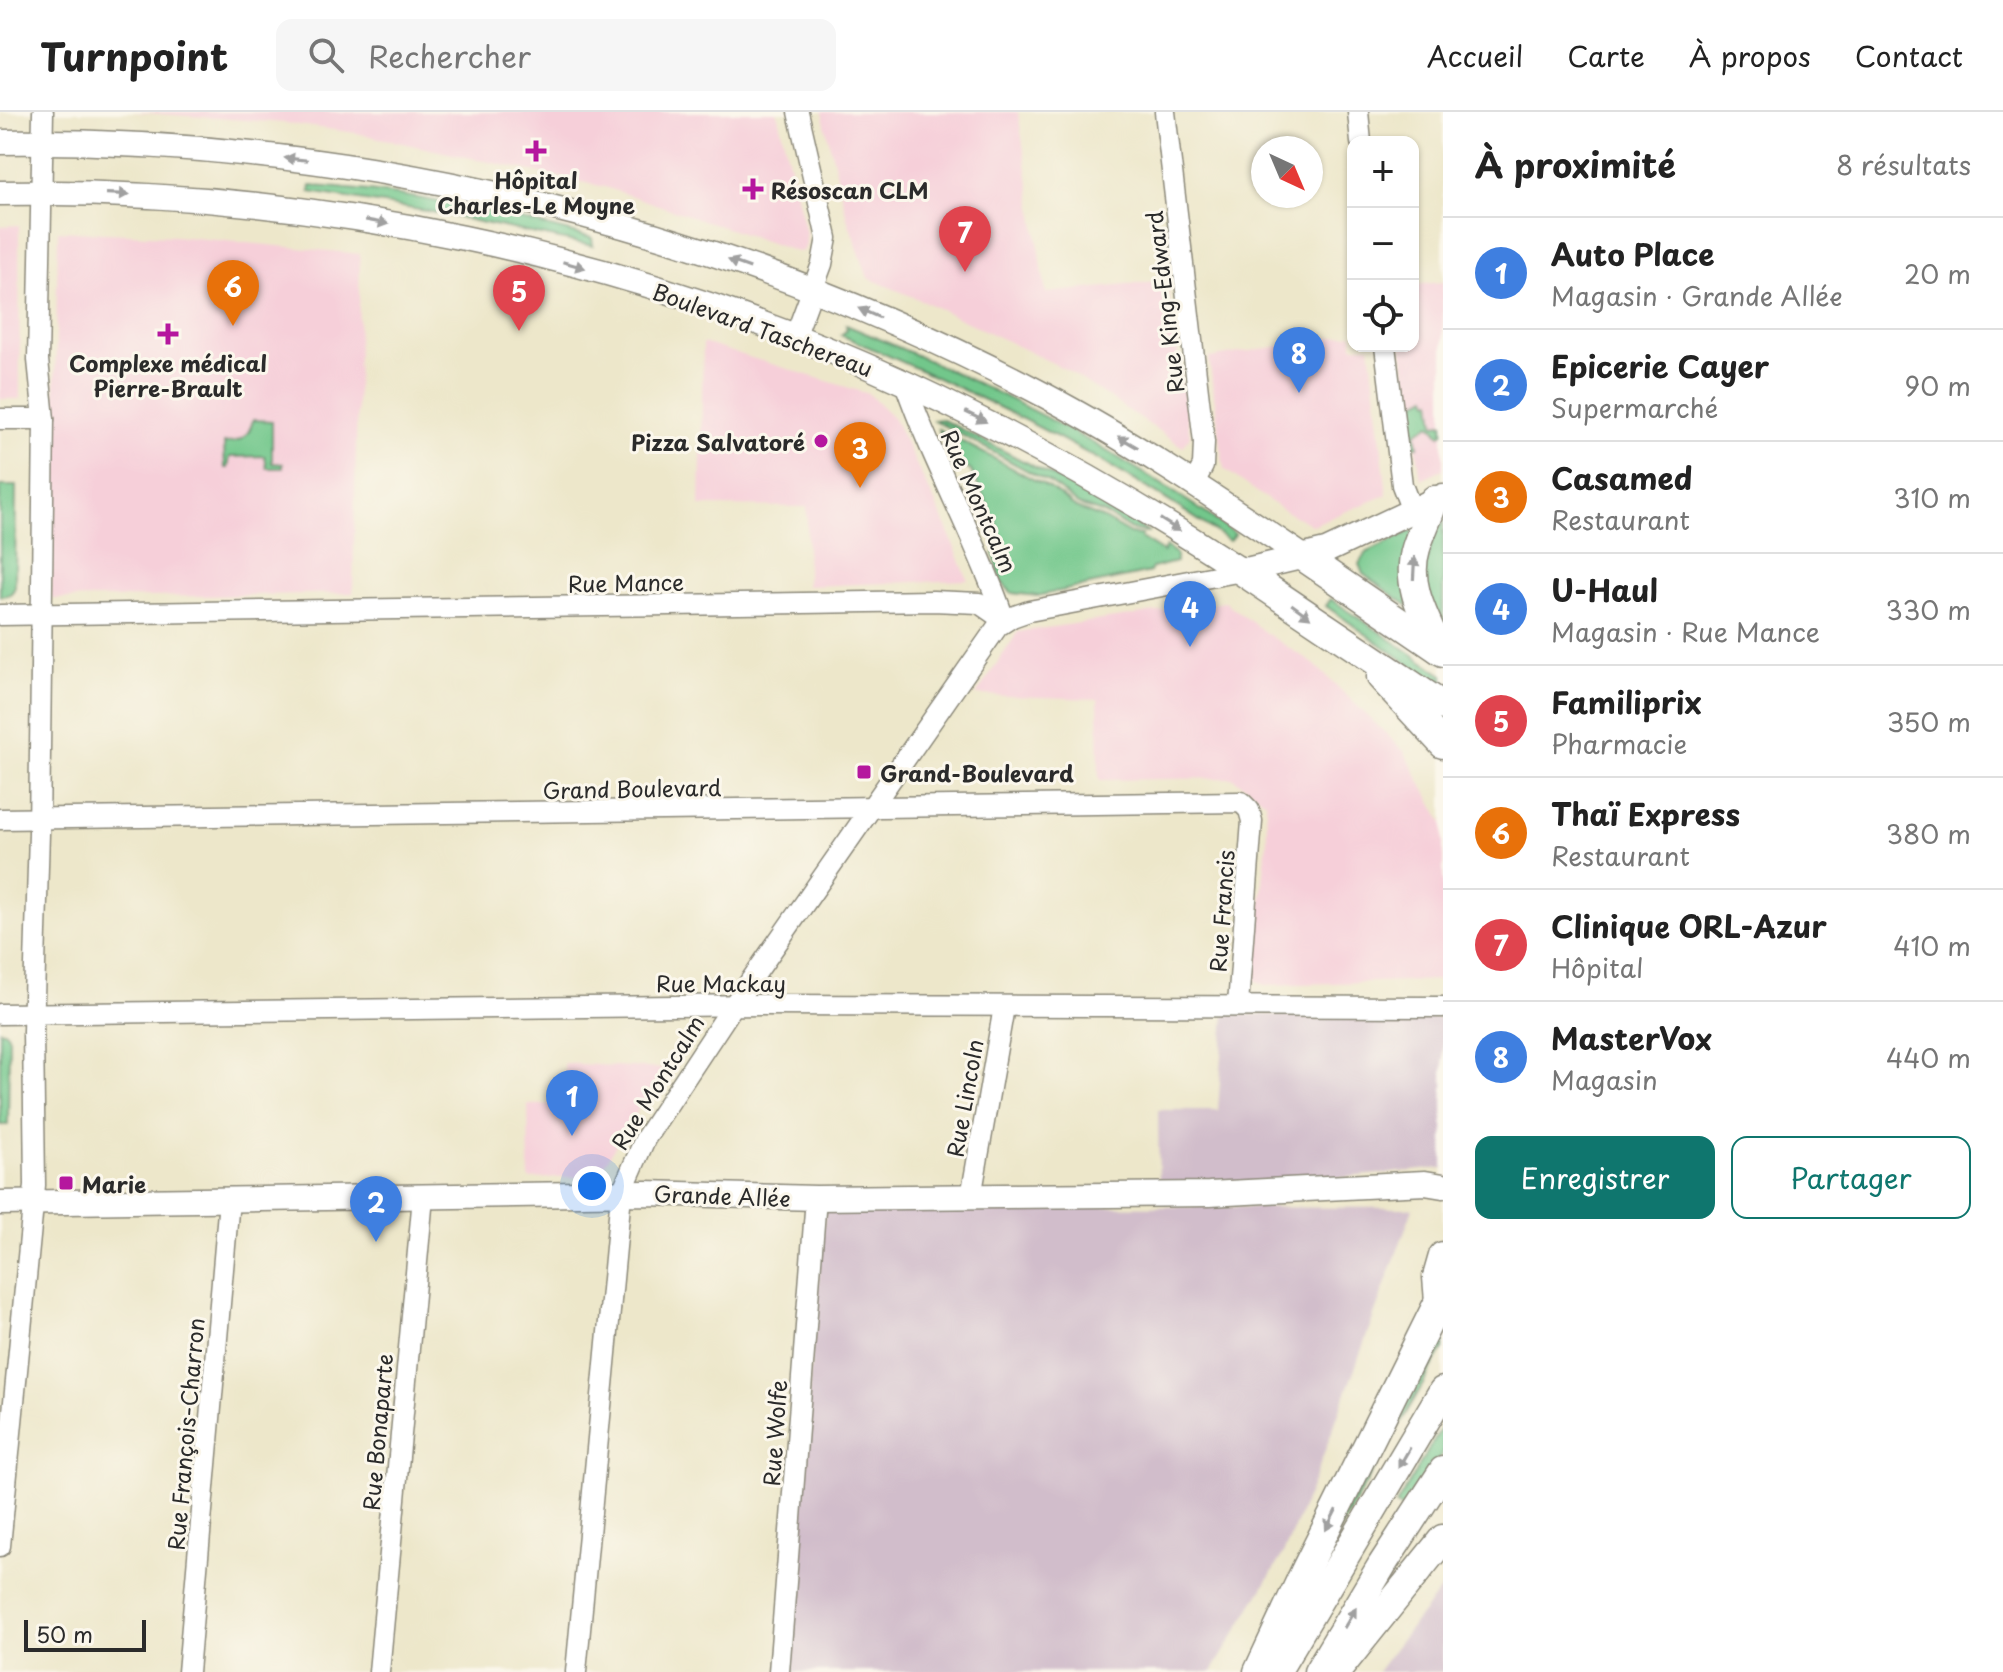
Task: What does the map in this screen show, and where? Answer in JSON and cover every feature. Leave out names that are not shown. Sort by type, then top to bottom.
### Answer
[{"type":"highway","points":[[1430,502],[1416,549],[1413,576],[1419,605],[1441,651]]},
{"type":"highway","points":[[1305,558],[1441,651]]},
{"type":"highway","name":"Boulevard Taschereau","points":[[1242,571],[1443,706]]},
{"type":"highway","points":[[1359,652],[1443,744]]},
{"type":"highway","points":[[1258,1672],[1441,1297],[1437,1277],[1443,1256]]},
{"type":"highway","points":[[1276,1672],[1443,1391]]},
{"type":"highway","points":[[1318,1672],[1443,1471]]},
{"type":"highway","points":[[1336,1672],[1443,1539]]},
{"type":"main road","points":[[0,142],[146,145],[244,153],[416,177],[508,197],[648,234],[857,307],[996,371],[1108,431],[1194,483],[1305,558]]},
{"type":"main road","name":"Boulevard Taschereau","points":[[0,193],[140,195],[260,205],[426,231],[614,276],[795,337],[905,383],[1079,471],[1242,571]]},
{"type":"main road","points":[[1242,571],[1305,558],[1338,546],[1430,502]]},
{"type":"main road","name":"Grande Allée","points":[[0,1203],[646,1193],[816,1198],[971,1197],[1209,1194],[1425,1183],[1443,1186]]},
{"type":"street","points":[[0,1546],[35,1185],[33,1014],[44,419],[38,360],[43,112]]},
{"type":"street","points":[[795,337],[825,253],[827,238],[798,112]]},
{"type":"street","name":"Rue King-Edward","points":[[1165,112],[1205,449],[1203,466],[1194,483]]},
{"type":"street","points":[[1358,112],[1360,136]]},
{"type":"street","points":[[1386,352],[1402,485],[1430,502]]},
{"type":"street","name":"Rue Montcalm","points":[[576,1672],[621,1194],[645,1139],[733,1006],[987,640],[1005,621],[977,546],[922,431],[905,383]]},
{"type":"street","points":[[0,419],[44,419]]},
{"type":"street","points":[[1005,621],[1029,611],[1242,571]]},
{"type":"street","name":"Rue Mance","points":[[0,615],[933,601],[979,603],[1005,621]]},
{"type":"street","name":"Grand Boulevard","points":[[0,819],[1241,802],[1249,810],[1252,821]]},
{"type":"street","name":"Rue Francis","points":[[1238,1005],[1252,821]]},
{"type":"street","name":"Rue Mackay","points":[[0,1014],[733,1006],[1443,1007]]},
{"type":"street","name":"Rue Lincoln","points":[[971,1197],[1004,1007]]},
{"type":"street","name":"Rue Bonaparte","points":[[379,1672],[423,1197]]},
{"type":"street","name":"Rue Wolfe","points":[[779,1672],[816,1198]]},
{"type":"street","name":"Rue François-Charron","points":[[188,1672],[229,1200]]},
{"type":"shaded area","points":[[132,112],[777,112],[806,233],[806,245],[803,251],[797,252],[605,187],[356,133],[284,123]]},
{"type":"shaded area","points":[[822,112],[1018,112],[1046,293],[1167,281],[1190,436],[1183,447],[1067,370],[868,278],[847,218]]},
{"type":"shaded area","points":[[19,225],[20,399],[0,399],[0,226]]},
{"type":"shaded area","points":[[58,231],[175,236],[360,254],[353,593],[51,599]]},
{"type":"shaded area","points":[[1443,282],[1443,469],[1421,479],[1403,352],[1419,352],[1419,284]]},
{"type":"shaded area","points":[[1347,335],[1347,352],[1371,352],[1387,495],[1312,525],[1281,509],[1224,469],[1209,358]]},
{"type":"shaded area","points":[[703,343],[869,394],[893,417],[944,521],[968,580],[807,586],[807,507],[700,506]]},
{"type":"shaded area","points":[[1225,602],[1314,664],[1404,751],[1443,823],[1443,980],[1265,985],[1253,979],[1267,842],[1266,801],[1233,778],[1099,780],[1098,699],[976,695],[1018,632]]},
{"type":"shaded area","points":[[1225,1014],[1443,1018],[1443,1168],[1159,1195],[1158,1110],[1218,1110]]},
{"type":"shaded area","points":[[564,1063],[663,1069],[597,1176],[529,1179],[528,1105],[565,1104]]},
{"type":"shaded area","points":[[825,1205],[1413,1208],[1318,1470],[1283,1554],[1212,1672],[784,1672]]},
{"type":"shaded area","points":[[1443,1586],[1443,1672],[1377,1672],[1388,1657]]},
{"type":"green space","points":[[311,186],[418,198],[488,212],[592,238],[593,246],[432,212],[310,192]]},
{"type":"green space","points":[[846,325],[947,369],[1095,444],[1190,502],[1235,534],[1229,541],[1137,482],[1041,428],[841,335],[847,330]]},
{"type":"green space","points":[[1427,396],[1429,401],[1432,400],[1435,424],[1443,423],[1443,433],[1440,435],[1431,424],[1416,433],[1418,446],[1413,446],[1407,407]]},
{"type":"green space","points":[[941,419],[1062,481],[1149,532],[1131,530],[1105,514],[1078,505],[1052,484],[934,420]]},
{"type":"green space","points":[[253,420],[272,421],[272,463],[283,464],[283,468],[267,468],[265,456],[230,457],[228,468],[225,468],[224,443],[243,438]]},
{"type":"green space","points":[[938,429],[1050,488],[1076,508],[1130,534],[1142,535],[1141,538],[1163,552],[1166,547],[1176,554],[1176,562],[1152,568],[1150,572],[1037,596],[1012,593],[1001,582],[994,555],[999,528],[971,471],[951,456]]},
{"type":"green space","points":[[0,486],[16,486],[15,586],[5,596],[0,596]]},
{"type":"green space","points":[[1443,520],[1443,626],[1421,586],[1434,530]]},
{"type":"green space","points":[[1413,530],[1408,606],[1363,574],[1359,564],[1366,553]]},
{"type":"green space","points":[[1331,599],[1443,675],[1443,688],[1326,606]]},
{"type":"green space","points":[[0,1030],[6,1032],[9,1038],[8,1125],[0,1125]]},
{"type":"green space","points":[[1443,1310],[1443,1349],[1315,1572]]},
{"type":"green space","points":[[1443,1425],[1443,1452],[1405,1510],[1396,1505]]},
{"type":"place","name":"Hôpital Charles-Le Moyne","points":[[536,151]]},
{"type":"place","name":"Résoscan CLM","points":[[753,189]]},
{"type":"place","name":"Clinique ORL-Azur","points":[[965,272]]},
{"type":"place","name":"Thaï Express","points":[[233,326]]},
{"type":"place","name":"Familiprix","points":[[519,331]]},
{"type":"place","name":"Complexe médical Pierre-Brault","points":[[168,334]]},
{"type":"place","name":"MasterVox","points":[[1299,393]]},
{"type":"place","name":"Pizza Salvatoré","points":[[821,441]]},
{"type":"place","name":"Casamed","points":[[860,488]]},
{"type":"place","name":"U-Haul","points":[[1190,647]]},
{"type":"place","name":"Grand-Boulevard","points":[[864,772]]},
{"type":"place","name":"Auto Place","points":[[572,1136]]},
{"type":"place","name":"Marie","points":[[66,1183]]},
{"type":"place","name":"Epicerie Cayer","points":[[376,1242]]}]
